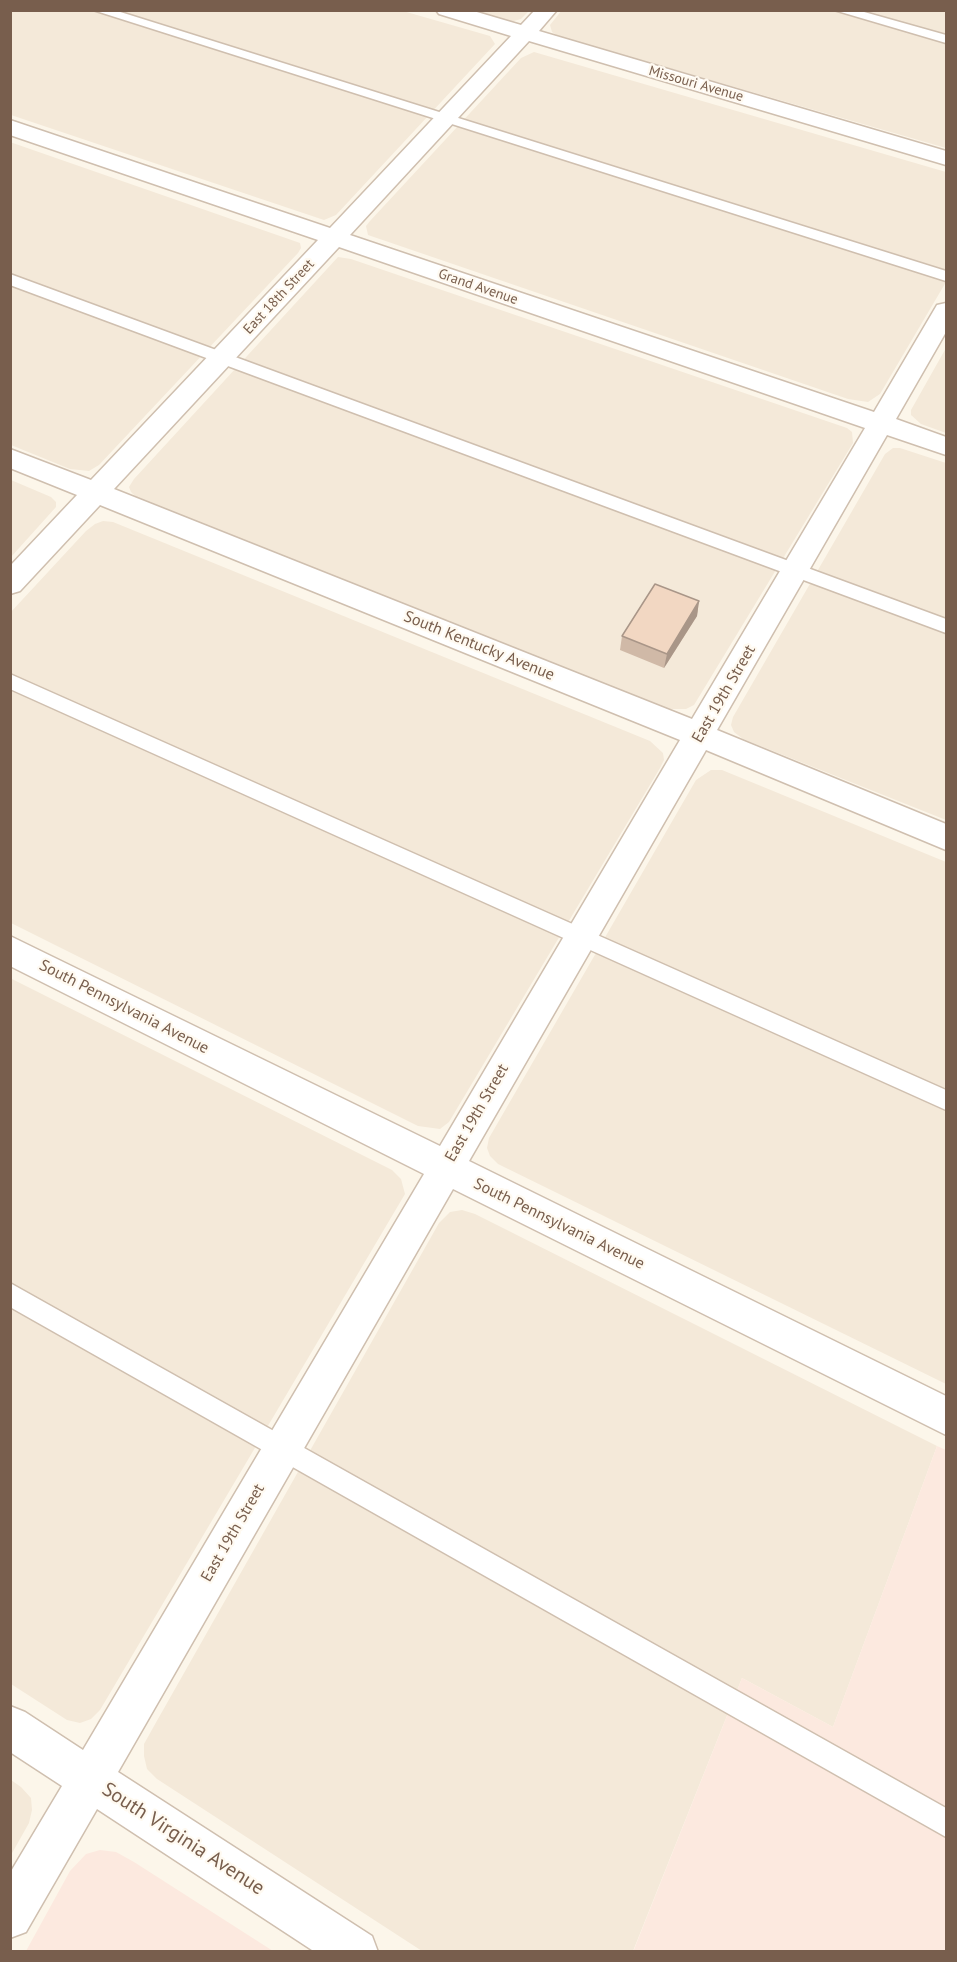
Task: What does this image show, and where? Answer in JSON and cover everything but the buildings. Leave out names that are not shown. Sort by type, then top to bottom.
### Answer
[{"type":"street","name":"Missouri Avenue","points":[[446,10],[946,158]]},
{"type":"street","name":"East 18th Street","points":[[10,584],[547,10]]},
{"type":"street","name":"Grand Avenue","points":[[10,127],[946,446]]},
{"type":"street","name":"East 19th Street","points":[[10,1916],[946,311]]},
{"type":"street","name":"South Kentucky Avenue","points":[[10,458],[700,735],[946,837]]},
{"type":"street","name":"South Pennsylvania Avenue","points":[[10,950],[946,1416]]},
{"type":"street","name":"South Virginia Avenue","points":[[10,1727],[356,1952]]},
{"type":"lane","points":[[99,10],[946,276]]},
{"type":"lane","points":[[840,10],[946,39]]},
{"type":"lane","points":[[10,279],[946,626]]},
{"type":"lane","points":[[10,681],[946,1100]]},
{"type":"lane","points":[[10,1294],[946,1823]]},
{"type":"shaded area","points":[[562,10],[946,11],[946,148],[558,36],[552,32],[550,25]]},
{"type":"shaded area","points":[[11,11],[403,11],[490,36],[495,44],[336,215],[324,220],[11,115]]},
{"type":"shaded area","points":[[469,11],[529,11],[521,19],[510,22]]},
{"type":"shaded area","points":[[534,52],[946,172],[946,282],[880,394],[868,402],[848,399],[368,235],[366,226],[370,221],[521,58]]},
{"type":"shaded area","points":[[10,142],[300,243],[301,248],[298,253],[99,465],[89,471],[70,469],[11,445]]},
{"type":"shaded area","points":[[338,257],[351,259],[847,428],[852,432],[853,443],[694,705],[686,709],[669,709],[136,497],[131,492],[129,487],[134,479]]},
{"type":"shaded area","points":[[946,348],[946,433],[921,424],[911,415],[911,410]]},
{"type":"shaded area","points":[[893,448],[900,448],[946,463],[946,820],[743,739],[734,732],[731,725],[733,717],[885,454]]},
{"type":"shaded area","points":[[11,480],[51,497],[56,502],[56,507],[11,557]]},
{"type":"shaded area","points":[[103,521],[113,522],[650,741],[663,753],[664,760],[660,768],[449,1122],[440,1129],[418,1126],[11,923],[10,613],[86,531]]},
{"type":"shaded area","points":[[711,770],[722,770],[946,862],[946,1384],[498,1164],[490,1156],[487,1148],[489,1138],[696,780]]},
{"type":"shaded area","points":[[10,978],[392,1170],[401,1179],[405,1194],[100,1710],[91,1719],[80,1723],[67,1720],[11,1684]]},
{"type":"shaded area","points":[[462,1210],[475,1214],[937,1446],[833,1727],[742,1678],[633,1951],[422,1951],[157,1779],[147,1769],[144,1756],[144,1744],[439,1223],[450,1212]]},
{"type":"shaded area","points":[[937,1446],[946,1450],[946,1951],[633,1952],[742,1678],[833,1727]]},
{"type":"shaded area","points":[[11,1780],[31,1798],[32,1810],[29,1823],[11,1855]]},
{"type":"shaded area","points":[[100,1850],[116,1852],[134,1862],[273,1951],[26,1951],[70,1871],[86,1854]]}]
